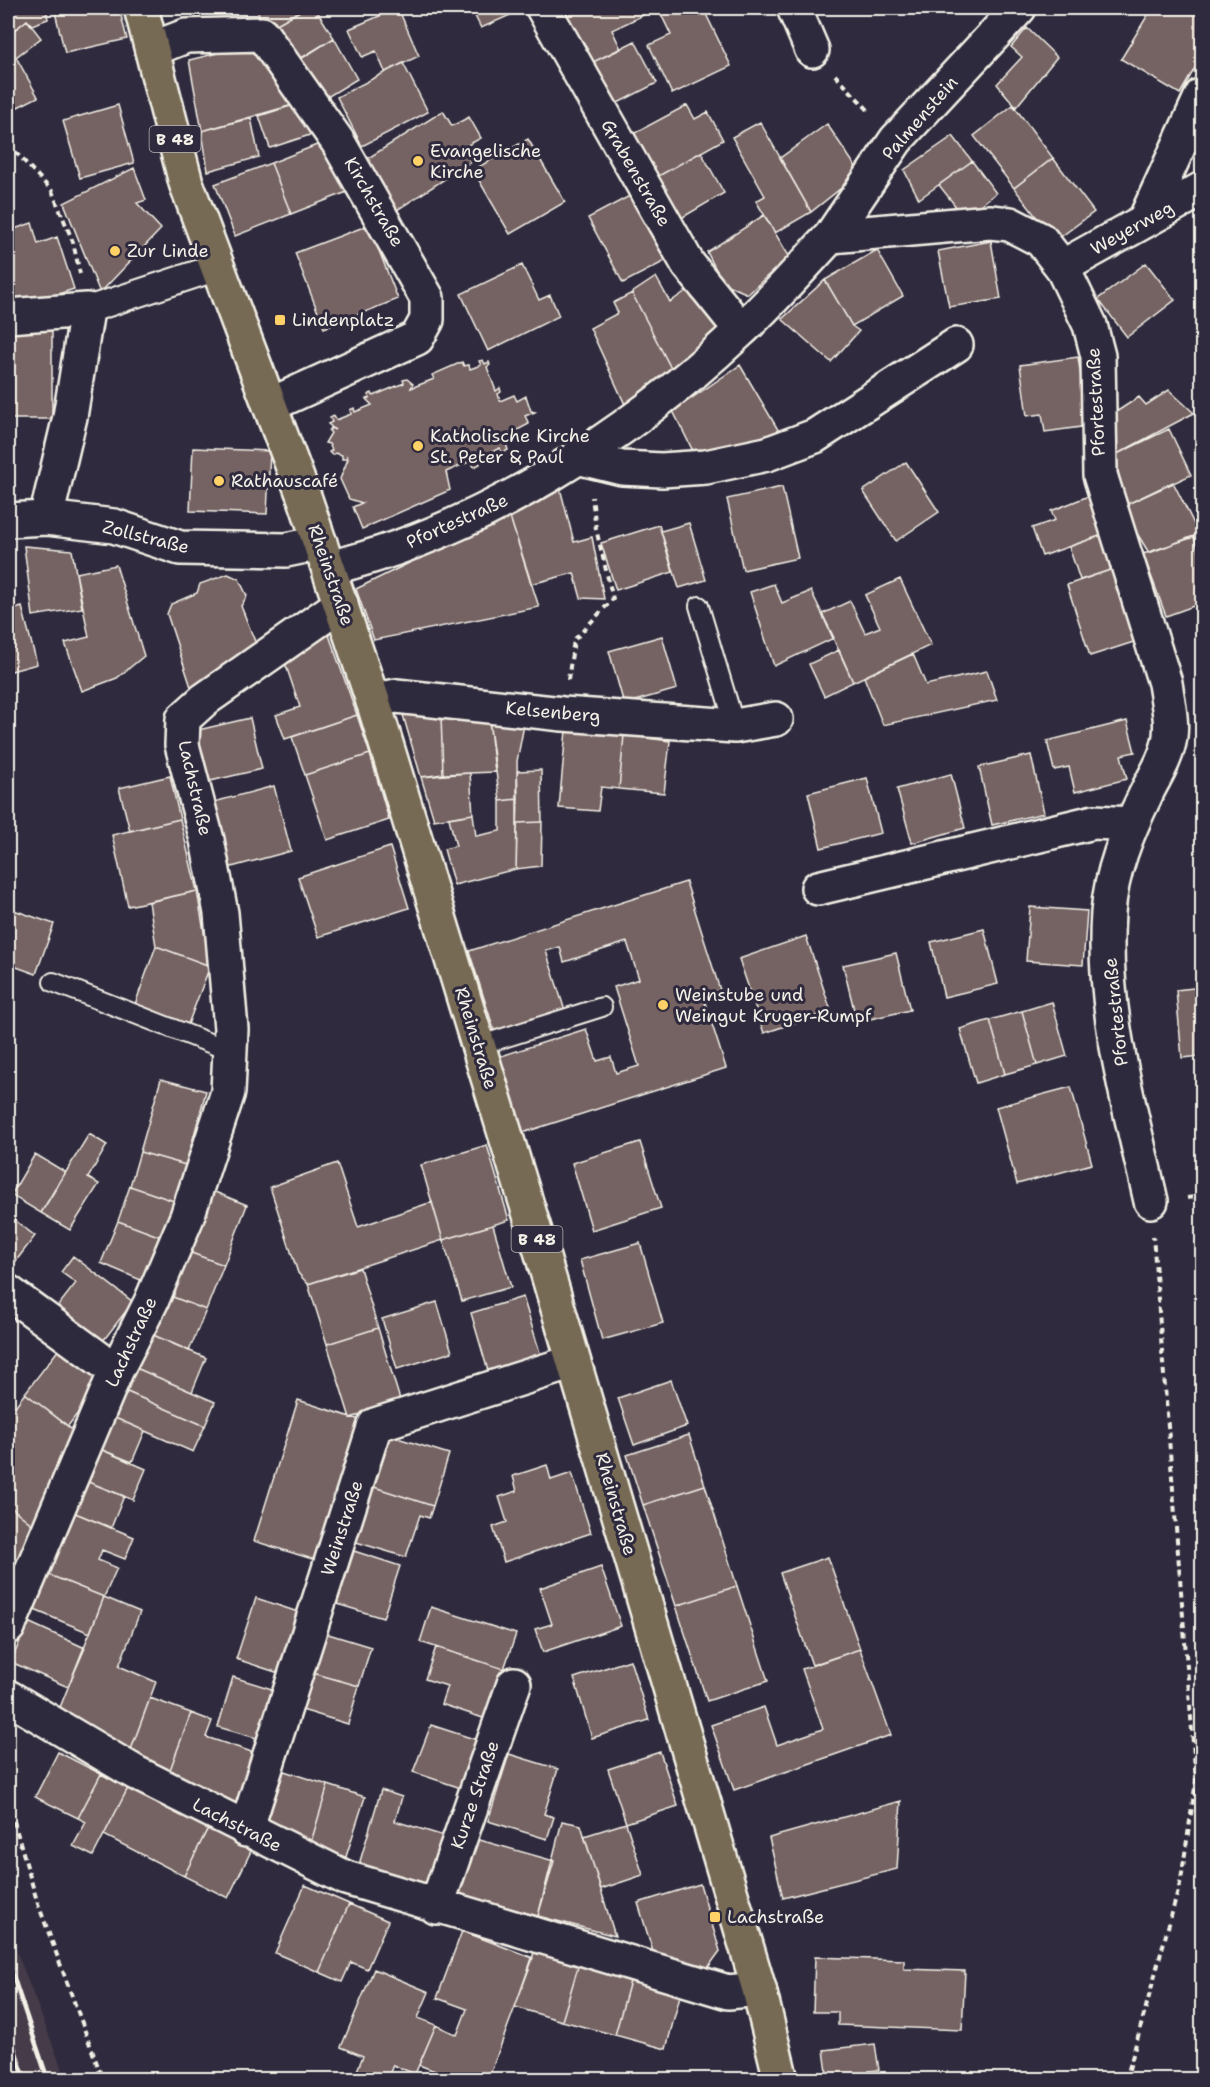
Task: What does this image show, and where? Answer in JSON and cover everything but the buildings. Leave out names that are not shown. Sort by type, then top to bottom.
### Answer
[{"type":"main road","name":"Rheinstraße","points":[[141,8],[186,183],[270,405],[373,701],[573,1362],[759,1989],[781,2079]]},
{"type":"street","name":"Grabenstraße","points":[[543,8],[688,264],[741,330]]},
{"type":"street","points":[[794,8],[812,50]]},
{"type":"street","name":"Palmenstein","points":[[831,236],[896,140],[1019,8]]},
{"type":"street","name":"Kirchstraße","points":[[152,49],[186,36],[262,34],[338,142],[427,298],[427,320],[417,338],[270,405]]},
{"type":"street","points":[[1145,220],[1203,95]]},
{"type":"street","name":"Weyerweg","points":[[1062,267],[1203,189]]},
{"type":"street","name":"Pfortestraße","points":[[324,555],[381,555],[590,460],[741,330],[831,236],[1000,223],[1030,232],[1041,240],[1062,267],[1090,326],[1098,356],[1100,475],[1165,683],[1169,710],[1168,748],[1132,824],[1116,867],[1108,913],[1109,983],[1118,1053],[1151,1201]]},
{"type":"street","points":[[8,316],[87,310],[218,267]]},
{"type":"street","points":[[46,518],[70,417],[87,310]]},
{"type":"street","points":[[590,460],[622,468],[662,470],[706,467],[767,454],[815,436],[956,345]]},
{"type":"street","name":"Zollstraße","points":[[8,520],[46,518],[114,526],[180,548],[275,550],[324,555]]},
{"type":"street","name":"Lachstraße","points":[[8,1627],[116,1371],[151,1302],[187,1217],[228,1092],[231,1029],[221,913],[207,840],[182,745],[183,719],[204,700],[341,604]]},
{"type":"street","name":"Kelsenberg","points":[[373,701],[396,696],[563,714],[735,726],[776,719]]},
{"type":"street","points":[[818,888],[1094,822],[1132,824]]},
{"type":"street","points":[[8,1292],[116,1371]]},
{"type":"street","name":"Weinstraße","points":[[246,1830],[375,1425],[573,1362]]},
{"type":"street","name":"Kurze Straße","points":[[436,1907],[514,1684]]},
{"type":"street","name":"Lachstraße","points":[[8,1697],[136,1773],[346,1878],[436,1907],[728,1992],[759,1989]]},
{"type":"lane","points":[[699,606],[735,726]]},
{"type":"lane","points":[[53,982],[230,1051]]},
{"type":"lane","points":[[478,1046],[602,1007]]},
{"type":"path","points":[[812,50],[896,140]]},
{"type":"path","points":[[8,144],[52,191],[73,242],[87,310]]},
{"type":"path","points":[[563,714],[573,640],[613,598],[591,502],[590,460]]},
{"type":"path","points":[[1126,2079],[1181,1880],[1196,1781],[1151,1201]]},
{"type":"path","points":[[8,1801],[37,1901],[103,2079]]},
{"type":"shaded area","points":[[8,1929],[66,2079],[8,2079]]},
{"type":"railway","points":[[8,1961],[48,2080]]},
{"type":"railway","points":[[8,2028],[25,2080]]},
{"type":"place","name":"Evangelische Kirche","points":[[418,161]]},
{"type":"place","name":"Zur Linde","points":[[115,251]]},
{"type":"place","name":"Lindenplatz","points":[[280,320]]},
{"type":"place","name":"Katholische Kirche St. Peter & Paul","points":[[418,446]]},
{"type":"place","name":"Rathauscafé","points":[[219,481]]},
{"type":"place","name":"Weinstube und Weingut Kruger-Rumpf","points":[[663,1005]]},
{"type":"place","name":"Lachstraße","points":[[715,1917]]}]
